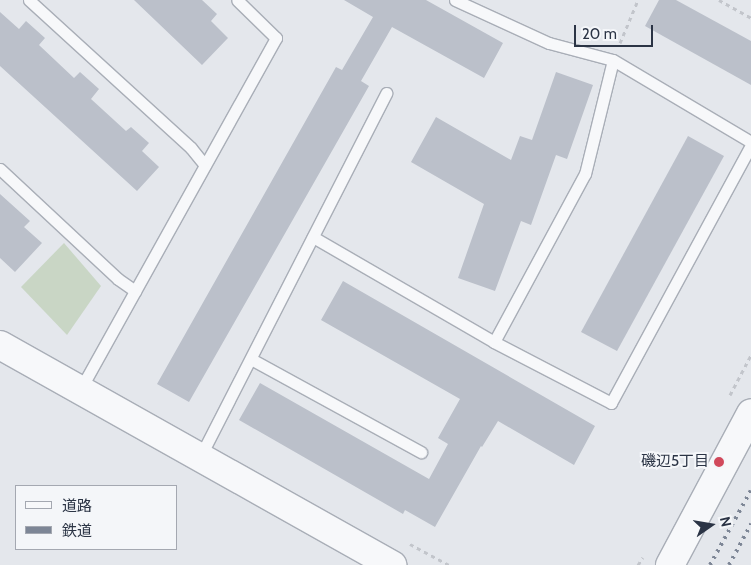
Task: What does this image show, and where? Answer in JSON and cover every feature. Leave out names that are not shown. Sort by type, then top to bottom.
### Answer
[{"type":"street","points":[[0,345],[392,565]]},
{"type":"street","points":[[670,565],[751,414]]},
{"type":"lane","points":[[30,0],[192,148],[205,165]]},
{"type":"lane","points":[[80,390],[276,38],[237,0]]},
{"type":"lane","points":[[313,237],[494,342],[611,403],[751,144],[613,60],[550,43],[455,0]]},
{"type":"lane","points":[[494,342],[585,174],[613,60]]},
{"type":"lane","points":[[200,457],[386,93]]},
{"type":"lane","points":[[0,169],[118,279],[135,291]]},
{"type":"lane","points":[[251,359],[421,452]]},
{"type":"path","points":[[613,60],[638,0]]},
{"type":"path","points":[[720,0],[751,18]]},
{"type":"green space","points":[[64,243],[101,286],[67,335],[21,287]]},
{"type":"building","points":[[134,0],[202,0],[217,14],[211,21],[228,38],[202,65]]},
{"type":"building","points":[[344,0],[426,0],[503,43],[484,78],[392,27],[361,81],[369,86],[189,402],[157,384],[336,67],[342,70],[373,17]]},
{"type":"building","points":[[659,0],[676,0],[751,41],[751,85],[645,26]]},
{"type":"building","points":[[0,12],[19,29],[26,21],[45,38],[39,45],[74,78],[80,72],[99,89],[91,99],[126,131],[131,127],[149,143],[142,151],[159,167],[137,191],[0,66]]},
{"type":"building","points":[[556,72],[593,85],[567,159],[556,155],[531,225],[521,221],[495,291],[458,278],[484,204],[411,162],[436,117],[511,160],[520,136],[532,140]]},
{"type":"building","points":[[688,136],[724,156],[617,351],[581,332]]},
{"type":"building","points":[[0,194],[30,221],[24,227],[42,243],[15,272],[0,258]]},
{"type":"building","points":[[343,281],[595,426],[574,465],[498,421],[481,446],[435,527],[405,510],[403,514],[239,420],[260,383],[429,479],[448,444],[438,438],[460,399],[321,320]]},
{"type":"railway","points":[[710,565],[751,490]]},
{"type":"railway","points":[[729,565],[751,524]]},
{"type":"place","name":"磯辺5丁目","points":[[719,462]]}]
